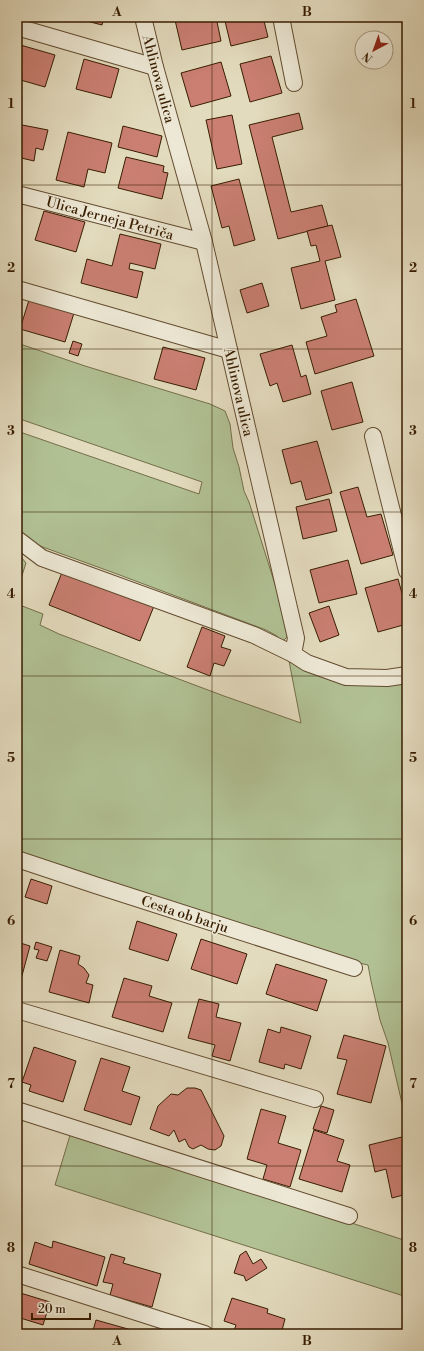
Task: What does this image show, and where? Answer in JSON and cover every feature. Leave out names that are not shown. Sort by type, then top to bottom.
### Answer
[{"type":"street","name":"Ahlinova ulica","points":[[143,17],[155,67],[204,242],[296,638],[293,654]]},
{"type":"street","points":[[281,17],[294,82]]},
{"type":"street","points":[[17,27],[155,67]]},
{"type":"street","name":"Ulica Jerneja Petriča","points":[[17,194],[204,242]]},
{"type":"street","points":[[17,289],[229,350]]},
{"type":"street","points":[[373,436],[407,571]]},
{"type":"street","points":[[17,539],[42,558],[254,635],[293,654],[307,663],[346,677],[387,678],[407,675]]},
{"type":"street","name":"Cesta ob barju","points":[[17,859],[354,968]]},
{"type":"street","points":[[17,1010],[315,1099]]},
{"type":"street","points":[[17,1110],[349,1216]]},
{"type":"street","points":[[17,1274],[205,1334]]},
{"type":"green space","points":[[17,343],[85,366],[210,404],[225,411],[230,424],[233,448],[244,491],[249,502],[285,616],[288,636],[283,641],[279,640],[277,636],[266,630],[29,542],[17,531],[17,431],[199,494],[202,482],[17,418]]},
{"type":"green space","points":[[17,552],[26,563],[17,591]]},
{"type":"green space","points":[[17,604],[43,614],[40,625],[59,634],[224,696],[301,723],[289,661],[407,681],[407,1125],[388,1043],[380,1020],[368,965],[341,959],[17,853]]},
{"type":"green space","points":[[71,1132],[407,1241],[407,1297],[55,1185]]},
{"type":"building","points":[[75,17],[104,17],[102,25]]},
{"type":"building","points":[[188,17],[216,17],[221,41],[182,50],[175,20]]},
{"type":"building","points":[[224,17],[263,17],[268,37],[231,46]]},
{"type":"building","points":[[17,44],[55,55],[45,87],[17,79]]},
{"type":"building","points":[[271,56],[282,93],[250,102],[240,64]]},
{"type":"building","points":[[84,59],[119,69],[111,98],[76,89]]},
{"type":"building","points":[[221,62],[231,96],[191,107],[181,73]]},
{"type":"building","points":[[299,113],[303,129],[272,137],[291,212],[322,205],[328,226],[278,239],[249,125]]},
{"type":"building","points":[[232,115],[242,164],[217,169],[206,120]]},
{"type":"building","points":[[17,124],[48,130],[43,150],[36,148],[34,161],[17,157]]},
{"type":"building","points":[[123,126],[162,136],[157,157],[118,147]]},
{"type":"building","points":[[68,132],[112,143],[105,173],[88,169],[84,187],[56,180]]},
{"type":"building","points":[[126,157],[164,166],[163,172],[168,173],[162,199],[118,188]]},
{"type":"building","points":[[239,179],[255,240],[234,246],[229,226],[222,228],[211,186]]},
{"type":"building","points":[[44,211],[85,222],[76,252],[35,240]]},
{"type":"building","points":[[332,225],[341,257],[325,261],[335,300],[301,309],[291,268],[320,261],[316,245],[311,246],[307,231]]},
{"type":"building","points":[[120,234],[161,244],[155,269],[130,263],[129,269],[143,272],[137,298],[81,283],[87,259],[112,266]]},
{"type":"building","points":[[262,283],[269,306],[247,313],[240,290]]},
{"type":"building","points":[[356,299],[374,356],[315,374],[306,342],[327,336],[321,317],[337,312],[335,305]]},
{"type":"building","points":[[29,300],[74,313],[65,342],[20,329]]},
{"type":"building","points":[[73,341],[82,344],[78,356],[69,353]]},
{"type":"building","points":[[292,345],[301,377],[306,375],[311,394],[283,402],[277,383],[270,386],[260,354]]},
{"type":"building","points":[[163,347],[205,358],[196,390],[154,379]]},
{"type":"building","points":[[352,382],[363,422],[332,430],[321,391]]},
{"type":"building","points":[[317,441],[332,493],[306,500],[301,481],[291,484],[282,450]]},
{"type":"building","points":[[358,487],[367,517],[381,514],[393,555],[361,564],[340,492]]},
{"type":"building","points":[[329,499],[337,531],[303,539],[296,507]]},
{"type":"building","points":[[348,560],[357,594],[319,603],[310,570]]},
{"type":"building","points":[[63,570],[154,606],[140,641],[49,605]]},
{"type":"building","points":[[398,579],[407,611],[407,624],[378,632],[365,588]]},
{"type":"building","points":[[329,606],[339,635],[320,642],[309,613]]},
{"type":"building","points":[[202,627],[225,636],[221,647],[231,650],[224,666],[214,663],[210,676],[187,667]]},
{"type":"building","points":[[31,879],[52,886],[47,904],[25,897]]},
{"type":"building","points":[[137,921],[177,934],[168,961],[129,949]]},
{"type":"building","points":[[201,939],[247,954],[237,984],[191,969]]},
{"type":"building","points":[[17,942],[30,946],[20,983],[17,982]]},
{"type":"building","points":[[36,942],[52,947],[47,961],[36,958],[39,950],[34,949]]},
{"type":"building","points":[[60,950],[80,956],[78,964],[84,968],[89,975],[86,983],[93,985],[89,1003],[49,992]]},
{"type":"building","points":[[276,964],[327,980],[317,1011],[266,994]]},
{"type":"building","points":[[124,978],[152,986],[149,996],[172,1003],[163,1032],[112,1017]]},
{"type":"building","points":[[199,999],[219,1004],[216,1017],[241,1023],[230,1061],[212,1056],[215,1045],[188,1038]]},
{"type":"building","points":[[281,1027],[311,1036],[301,1069],[285,1064],[284,1069],[259,1062],[268,1029],[280,1033]]},
{"type":"building","points":[[344,1035],[386,1046],[371,1103],[337,1094],[347,1060],[337,1058]]},
{"type":"building","points":[[34,1047],[76,1061],[63,1102],[29,1091],[31,1085],[22,1082]]},
{"type":"building","points":[[101,1058],[130,1067],[122,1091],[140,1097],[131,1125],[84,1110]]},
{"type":"building","points":[[187,1088],[201,1090],[224,1136],[221,1146],[215,1150],[208,1149],[201,1145],[193,1149],[189,1147],[185,1139],[179,1142],[174,1130],[169,1136],[150,1129],[158,1106],[171,1094],[178,1095]]},
{"type":"building","points":[[321,1106],[334,1110],[327,1133],[313,1129]]},
{"type":"building","points":[[261,1109],[286,1116],[278,1143],[301,1150],[290,1187],[263,1179],[267,1165],[247,1159]]},
{"type":"building","points":[[314,1130],[344,1140],[337,1161],[350,1165],[342,1192],[299,1179]]},
{"type":"building","points":[[406,1136],[407,1194],[392,1198],[386,1169],[375,1172],[369,1145]]},
{"type":"building","points":[[17,1144],[22,1145],[17,1161]]},
{"type":"building","points":[[53,1241],[105,1257],[97,1286],[29,1264],[35,1242],[52,1248]]},
{"type":"building","points":[[246,1251],[253,1264],[261,1259],[267,1268],[246,1281],[244,1276],[234,1273],[240,1255]]},
{"type":"building","points":[[111,1254],[125,1258],[123,1263],[161,1274],[152,1307],[110,1295],[113,1284],[103,1282]]},
{"type":"building","points":[[17,1292],[50,1302],[43,1325],[17,1317]]},
{"type":"building","points":[[232,1298],[268,1309],[267,1313],[285,1319],[281,1334],[233,1334],[236,1325],[224,1321]]},
{"type":"building","points":[[96,1320],[135,1331],[134,1334],[92,1334]]},
{"type":"building","points":[[165,1330],[180,1334],[164,1334]]}]
